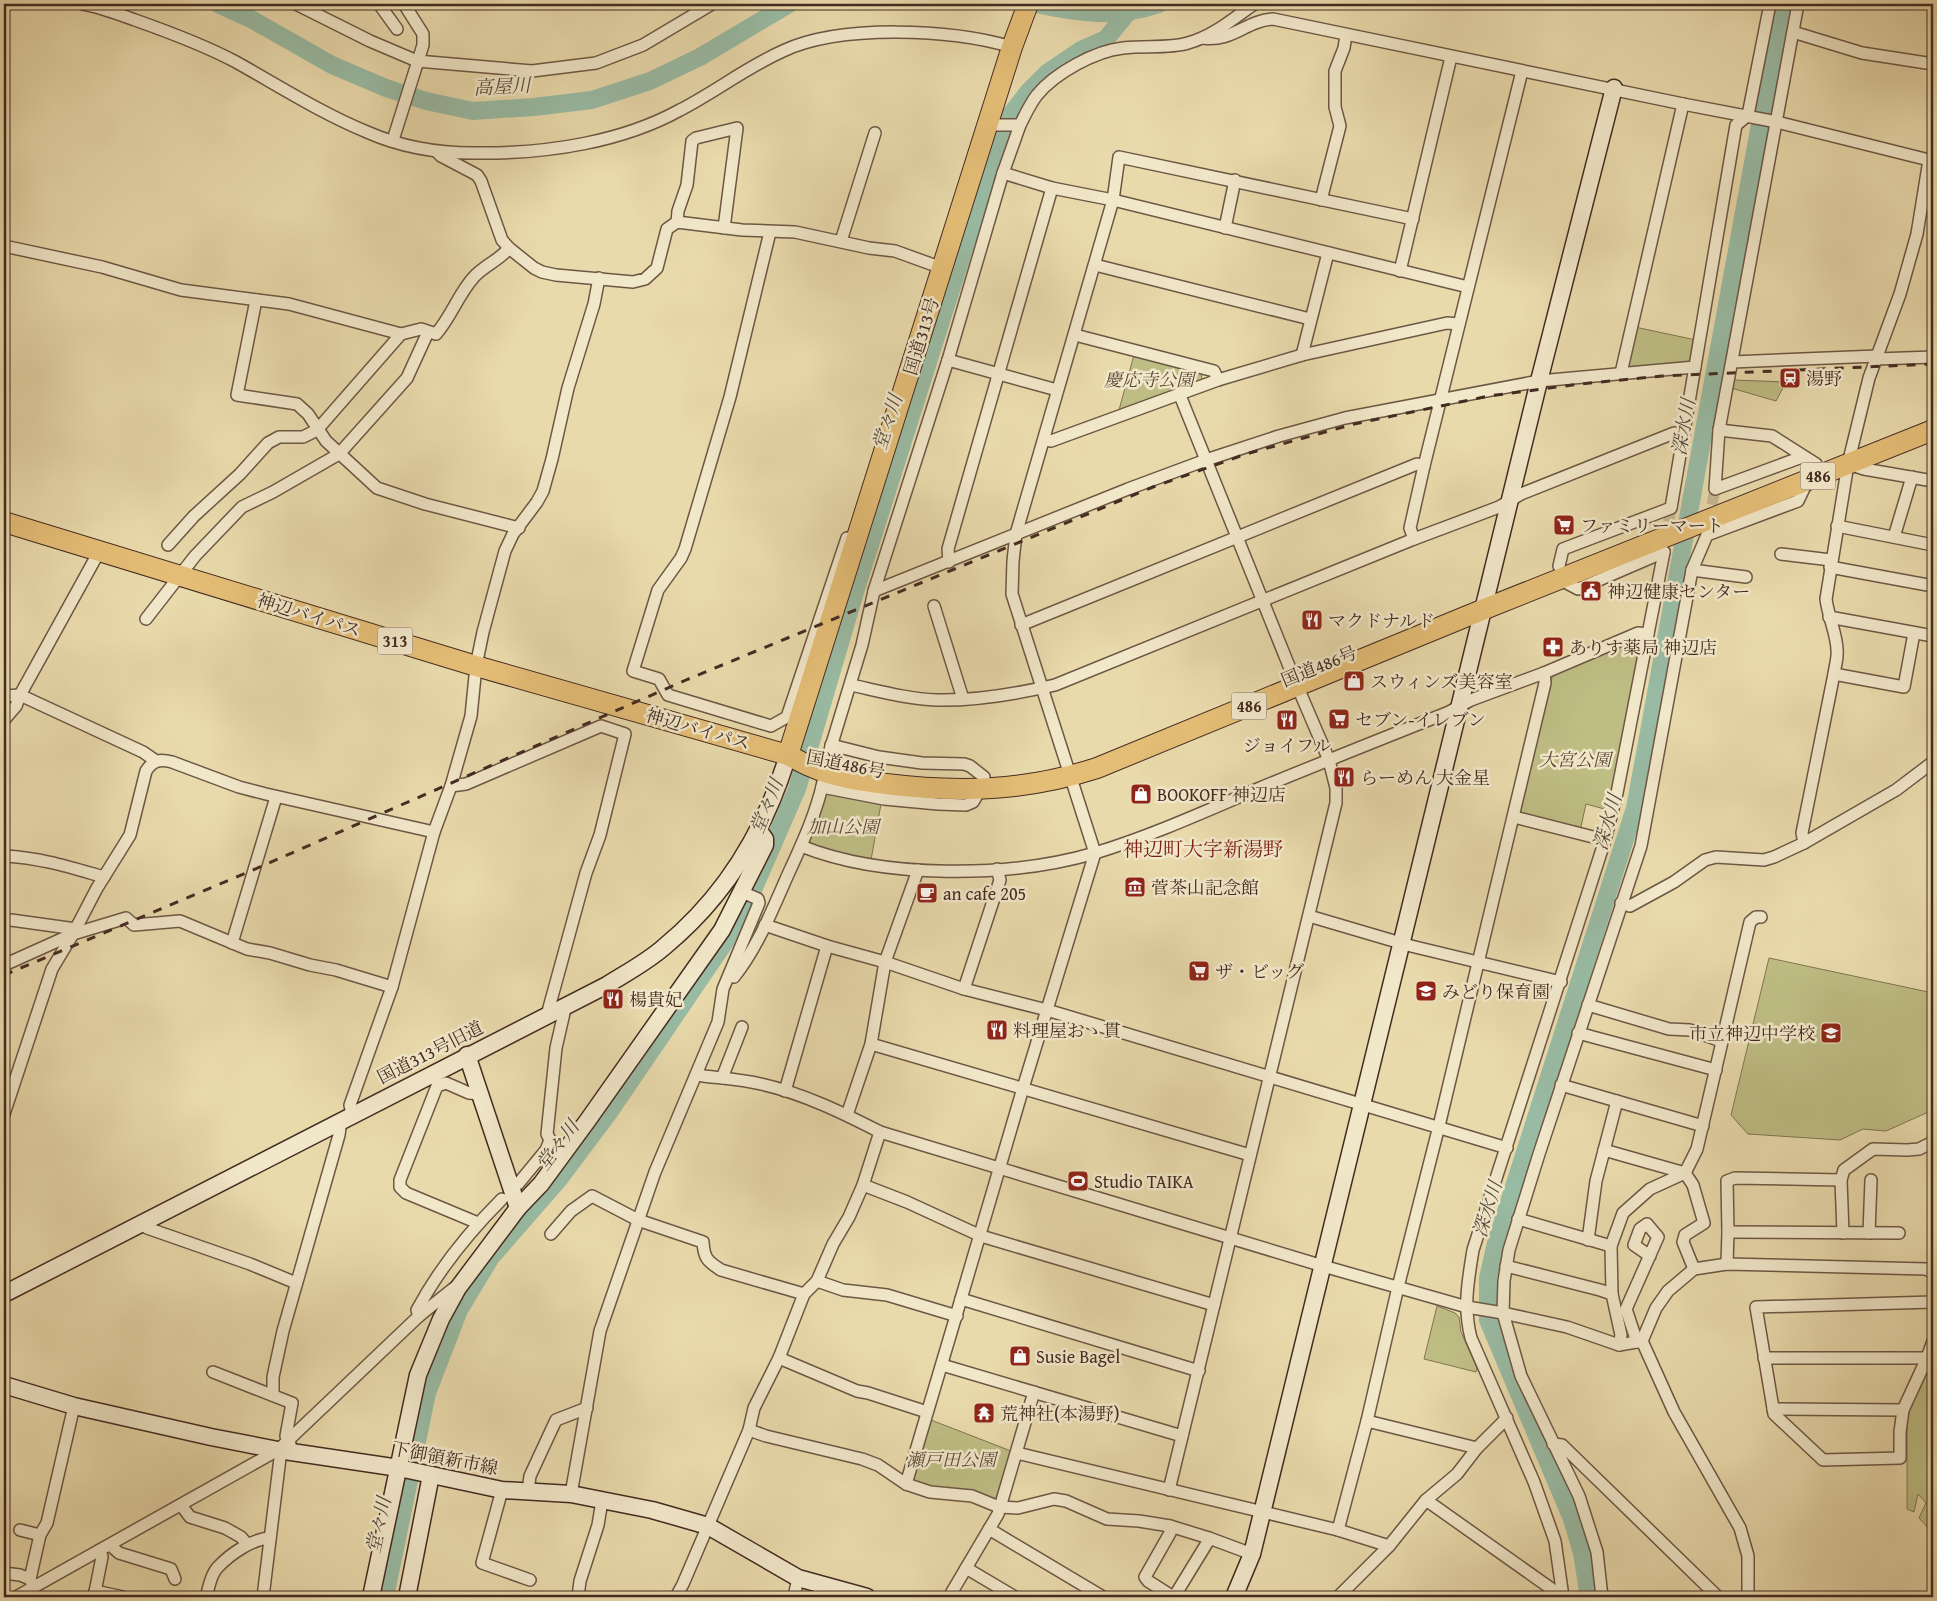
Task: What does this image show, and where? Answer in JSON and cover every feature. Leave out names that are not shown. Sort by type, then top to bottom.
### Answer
[{"type":"highway","name":"国道313号","points":[[811,755],[877,476],[942,268],[993,125],[1014,44],[1028,4]]},
{"type":"highway","name":"国道486号","points":[[1850,457],[1933,419]]},
{"type":"highway","name":"国道486号","points":[[811,755],[860,781],[921,788],[1041,783],[1068,772],[1097,768],[1296,681],[1704,515],[1809,467],[1850,457],[1933,430]]},
{"type":"highway","name":"神辺バイパス","points":[[4,522],[476,666],[811,755]]},
{"type":"street","points":[[83,4],[171,33],[233,61],[368,133],[437,152],[485,154],[521,152],[593,141],[623,133],[656,122],[784,50],[807,42],[882,33],[924,33],[1014,44]]},
{"type":"street","points":[[296,4],[416,63],[532,71],[596,63],[643,45],[712,4]]},
{"type":"street","points":[[379,4],[397,29]]},
{"type":"street","points":[[393,139],[422,45],[423,34],[404,4]]},
{"type":"street","points":[[723,990],[746,961],[765,925],[801,846],[822,785],[884,800],[966,805],[973,802],[982,784],[970,766],[964,764],[922,763],[879,757],[811,755],[851,685],[874,591],[948,360],[1016,125],[1044,88],[1063,73],[1083,62],[1105,52],[1123,48],[1186,44],[1203,38],[1254,4]]},
{"type":"street","points":[[1563,1597],[1555,1541],[1534,1482],[1471,1338],[1467,1323],[1471,1308],[1466,1298],[1473,1250],[1561,982],[1605,840],[1617,793],[1664,552],[1578,589],[1559,573],[1563,549],[1671,508],[1736,125],[1748,115],[1770,4]]},
{"type":"street","points":[[1798,4],[1719,430],[1715,489],[1809,467]]},
{"type":"street","points":[[1203,38],[1225,38],[1260,20],[1273,19],[1452,57],[1614,88],[1683,104],[1748,115],[1931,161],[1917,234],[1900,294],[1870,378],[1850,457],[1837,526],[1826,600],[1828,617],[1834,630],[1838,649],[1802,833],[1804,844]]},
{"type":"street","points":[[1793,32],[1862,53],[1933,64]]},
{"type":"street","points":[[1321,200],[1340,126],[1335,107],[1335,71],[1344,48],[1346,35]]},
{"type":"street","points":[[1400,270],[1452,57]]},
{"type":"street","points":[[1414,539],[1410,528],[1424,466],[1522,70]]},
{"type":"street","points":[[1234,1597],[1252,1554],[1361,1104],[1461,705],[1484,603],[1614,88]]},
{"type":"street","points":[[1621,373],[1683,104]]},
{"type":"street","points":[[993,125],[1016,125]]},
{"type":"street","points":[[677,222],[686,185],[692,141],[696,138],[737,128],[724,228]]},
{"type":"street","points":[[841,241],[875,133]]},
{"type":"street","points":[[437,152],[477,175],[481,181],[502,240],[509,248],[542,272],[556,276],[633,282],[645,279],[657,268],[667,229],[677,222],[770,232],[795,232],[895,252],[942,268]]},
{"type":"street","points":[[906,1484],[1094,853],[1012,594],[1012,561],[1016,534],[1113,200],[1119,157],[1413,219]]},
{"type":"street","points":[[1003,173],[1052,188],[1113,200],[1468,287]]},
{"type":"street","points":[[1226,228],[1235,180]]},
{"type":"street","points":[[949,562],[948,549],[1052,188]]},
{"type":"street","points":[[770,232],[730,397],[682,558],[658,590],[632,671],[659,679],[668,695],[771,726],[787,717],[860,498],[877,476]]},
{"type":"street","points":[[4,246],[128,273],[181,290],[289,304],[401,334],[420,329],[436,334],[464,288],[475,275],[505,254],[509,248]]},
{"type":"street","points":[[1302,355],[1328,254]]},
{"type":"street","points":[[1095,265],[1310,319]]},
{"type":"street","points":[[273,1395],[275,1366],[296,1283],[339,1135],[392,987],[434,832],[451,786],[471,716],[476,666],[483,632],[505,551],[513,534],[543,491],[568,388],[594,304],[599,278]]},
{"type":"street","points":[[256,300],[237,395],[297,404],[308,414],[317,430],[339,454],[377,488],[425,504],[519,528]]},
{"type":"street","points":[[1044,440],[1051,441],[1179,393],[1302,355],[1447,323],[1459,324]]},
{"type":"street","points":[[146,619],[195,556],[242,507],[273,492],[339,454],[407,378],[428,332]]},
{"type":"street","points":[[168,545],[194,516],[240,474],[268,443],[279,437],[303,436],[317,430],[401,334]]},
{"type":"street","points":[[1075,335],[1214,371],[1218,380]]},
{"type":"street","points":[[1732,362],[1933,357]]},
{"type":"street","points":[[948,360],[1000,372],[1057,390]]},
{"type":"street","points":[[874,591],[1128,489],[1206,460],[1279,436],[1346,418],[1442,398],[1539,381],[1695,367]]},
{"type":"street","points":[[1170,1490],[1336,803],[1336,788],[1329,760],[1236,537],[1179,393]]},
{"type":"street","points":[[1719,430],[1772,436],[1809,467]]},
{"type":"street","points":[[851,685],[936,700],[1006,696],[1055,685],[1414,539],[1498,508],[1521,494],[1528,493],[1674,433],[1683,436]]},
{"type":"street","points":[[1850,457],[1864,469],[1933,481]]},
{"type":"street","points":[[1021,625],[1417,464],[1424,466]]},
{"type":"street","points":[[1602,1597],[1597,1552],[1579,1496],[1521,1376],[1500,1313],[1506,1266],[1518,1219],[1641,846],[1692,570],[1707,535],[1798,500],[1809,467]]},
{"type":"street","points":[[1894,537],[1912,477]]},
{"type":"street","points":[[1837,526],[1933,544]]},
{"type":"street","points":[[4,720],[16,706],[20,695],[100,550]]},
{"type":"street","points":[[1781,554],[1933,586]]},
{"type":"street","points":[[1692,570],[1746,577]]},
{"type":"street","points":[[934,606],[963,699]]},
{"type":"street","points":[[1828,617],[1933,636]]},
{"type":"street","points":[[1834,674],[1904,688],[1914,632]]},
{"type":"street","points":[[801,846],[816,852],[887,868],[955,871],[1048,863],[1094,853],[1169,826],[1638,633],[1648,634]]},
{"type":"street","points":[[1338,1530],[1367,1421],[1398,1287],[1514,817],[1545,683],[1544,673]]},
{"type":"street","points":[[4,696],[20,695],[142,752],[156,761]]},
{"type":"street","points":[[451,786],[466,784],[602,726],[625,734],[600,835],[586,873],[554,1011],[564,1013],[556,1048],[547,1134],[550,1140],[546,1150],[518,1184]]},
{"type":"street","name":"国道313号旧道","points":[[4,1294],[607,985],[663,949],[715,897],[759,831],[778,787],[811,755]]},
{"type":"street","points":[[4,1114],[52,969],[130,835],[146,771],[151,763],[161,760],[172,762],[239,787],[276,797],[434,832]]},
{"type":"street","points":[[1621,903],[1630,906],[1674,882],[1705,860],[1716,858],[1764,860],[1804,844],[1896,790],[1933,762]]},
{"type":"street","points":[[232,943],[276,797]]},
{"type":"street","points":[[1514,817],[1605,840]]},
{"type":"street","points":[[407,1597],[418,1375],[441,1319],[458,1288],[518,1208],[541,1184],[722,930],[765,846],[764,839],[759,831]]},
{"type":"street","points":[[4,856],[47,861],[104,877]]},
{"type":"street","points":[[964,989],[1000,880],[997,868]]},
{"type":"street","points":[[846,1115],[871,1044],[885,962],[918,870]]},
{"type":"street","points":[[571,1494],[600,1331],[655,1172],[718,1022],[723,990],[759,903],[758,899],[742,892]]},
{"type":"street","points":[[1309,916],[1401,943],[1561,982]]},
{"type":"street","points":[[1619,1344],[1621,1335],[1612,1294],[1611,1246],[1623,1213],[1650,1189],[1685,1173],[1697,1149],[1750,922],[1756,917],[1761,917]]},
{"type":"street","points":[[4,965],[75,932],[126,918],[134,925],[180,921],[192,924],[232,943],[310,965],[336,970],[392,987]]},
{"type":"street","points":[[4,921],[11,920],[75,932]]},
{"type":"street","points":[[765,925],[827,946],[885,962],[964,989],[1047,1010],[1439,1126],[1507,1148]]},
{"type":"street","points":[[785,1091],[827,946]]},
{"type":"street","points":[[1588,1005],[1669,1029],[1690,1030],[1721,1041]]},
{"type":"street","points":[[722,1078],[742,1027]]},
{"type":"street","points":[[1578,1033],[1716,1070]]},
{"type":"street","points":[[871,1044],[1250,1155]]},
{"type":"street","points":[[468,1055],[518,1208]]},
{"type":"street","points":[[696,1075],[761,1084],[785,1091],[846,1115],[880,1132],[1323,1266],[1471,1308],[1567,1327],[1619,1344],[1640,1341]]},
{"type":"street","points":[[478,1223],[406,1193],[400,1187],[400,1180],[437,1086],[446,1083],[469,1093],[480,1094]]},
{"type":"street","points":[[1562,1084],[1703,1126]]},
{"type":"street","points":[[1588,1240],[1596,1181],[1617,1101]]},
{"type":"street","points":[[676,1597],[749,1430],[754,1408],[779,1358],[804,1294],[817,1281],[832,1244],[849,1217],[863,1185],[880,1132]]},
{"type":"street","points":[[1843,1233],[1841,1180],[1844,1170],[1873,1149],[1919,1149],[1933,1142]]},
{"type":"street","points":[[1604,1150],[1685,1173],[1693,1185],[1704,1222],[1685,1235],[1683,1242],[1694,1269]]},
{"type":"street","points":[[1727,1264],[1727,1181],[1735,1178],[1841,1180]]},
{"type":"street","points":[[1869,1233],[1871,1180]]},
{"type":"street","points":[[863,1185],[907,1202],[981,1236],[1214,1305]]},
{"type":"street","points":[[551,1234],[571,1211],[592,1196],[638,1220],[703,1242],[704,1255],[720,1270],[804,1294]]},
{"type":"street","points":[[419,1316],[417,1310],[432,1283],[478,1223],[502,1199]]},
{"type":"street","points":[[1518,1219],[1611,1246]]},
{"type":"street","points":[[144,1222],[147,1228],[250,1264],[296,1283]]},
{"type":"street","points":[[1728,1232],[1899,1233]]},
{"type":"street","points":[[1650,1256],[1626,1309],[1674,1412],[1740,1528],[1748,1556],[1748,1597]]},
{"type":"street","points":[[1640,1341],[1660,1302],[1668,1292],[1694,1269],[1727,1264],[1926,1269],[1933,1273]]},
{"type":"street","points":[[1506,1266],[1612,1294]]},
{"type":"street","points":[[817,1281],[843,1290],[887,1294],[957,1316]]},
{"type":"street","points":[[263,1597],[280,1458],[287,1448],[419,1316],[454,1288],[458,1288]]},
{"type":"street","points":[[961,1299],[1199,1371]]},
{"type":"street","points":[[1933,1302],[1756,1307],[1774,1414],[1823,1460],[1900,1458],[1900,1432],[1903,1410],[1933,1341]]},
{"type":"street","points":[[779,1358],[857,1392],[868,1393],[927,1412]]},
{"type":"street","points":[[1764,1358],[1927,1358]]},
{"type":"street","points":[[942,1365],[1182,1436]]},
{"type":"street","points":[[212,1372],[292,1403],[286,1436],[287,1448]]},
{"type":"street","name":"下御領新市線","points":[[4,1385],[74,1406],[211,1437],[287,1448],[413,1471],[502,1490],[571,1494],[652,1510],[708,1526],[798,1578],[867,1597]]},
{"type":"street","points":[[949,1597],[998,1514],[1034,1392]]},
{"type":"street","points":[[32,1583],[40,1535],[47,1523],[74,1406]]},
{"type":"street","points":[[528,1491],[530,1476],[556,1420],[586,1408]]},
{"type":"street","points":[[1773,1409],[1903,1410]]},
{"type":"street","points":[[1338,1597],[1389,1546],[1426,1500],[1457,1474],[1477,1448],[1507,1418]]},
{"type":"street","points":[[1367,1421],[1477,1448]]},
{"type":"street","points":[[749,1430],[766,1436],[862,1459],[878,1465],[906,1484],[930,1492],[972,1496],[999,1507],[1018,1508],[1054,1499],[1066,1501],[1107,1520],[1139,1521],[1170,1526],[1252,1554]]},
{"type":"street","points":[[1554,1444],[1562,1445],[1718,1597]]},
{"type":"street","points":[[16,1597],[32,1583],[105,1548],[287,1448]]},
{"type":"street","points":[[1017,1453],[1338,1530],[1389,1546]]},
{"type":"street","points":[[371,1597],[413,1471]]},
{"type":"street","points":[[502,1490],[482,1563],[530,1580]]},
{"type":"street","points":[[1426,1500],[1563,1597]]},
{"type":"street","points":[[578,1597],[580,1581],[598,1525],[602,1501]]},
{"type":"street","points":[[181,1505],[190,1517],[225,1528],[241,1537],[247,1544]]},
{"type":"street","points":[[1170,1526],[1170,1533],[1145,1577],[1148,1581],[1174,1597],[1209,1538]]},
{"type":"street","points":[[989,1529],[1103,1597]]},
{"type":"street","points":[[20,1530],[40,1535]]},
{"type":"street","points":[[206,1597],[211,1577],[217,1568],[247,1544],[262,1538],[270,1538]]},
{"type":"street","points":[[105,1548],[171,1569],[175,1579]]},
{"type":"street","points":[[105,1548],[94,1594],[123,1597]]},
{"type":"street","points":[[966,1568],[1015,1597]]},
{"type":"street","points":[[4,1573],[20,1575],[32,1583]]},
{"type":"street","points":[[794,1597],[798,1578]]},
{"type":"green space","points":[[1635,327],[1696,340],[1693,362],[1628,368]]},
{"type":"green space","name":"慶応寺公園","points":[[1134,355],[1201,370],[1202,381],[1119,410]]},
{"type":"green space","points":[[1733,380],[1786,382],[1776,401],[1731,388]]},
{"type":"green space","name":"大宮公園","points":[[1638,637],[1642,638],[1608,810],[1586,804],[1580,831],[1524,817],[1519,810],[1553,674]]},
{"type":"green space","name":"加山公園","points":[[828,793],[881,804],[871,860],[812,848],[806,838],[822,796]]},
{"type":"green space","points":[[1769,958],[1933,993],[1933,1110],[1886,1131],[1863,1129],[1840,1140],[1748,1134],[1731,1115]]},
{"type":"green space","points":[[1437,1306],[1455,1313],[1459,1317],[1461,1332],[1477,1368],[1476,1372],[1424,1359]]},
{"type":"green space","points":[[1933,1354],[1933,1533],[1919,1518],[1926,1503],[1918,1494],[1914,1512],[1907,1509],[1907,1413]]},
{"type":"green space","name":"瀬戸田公園","points":[[931,1420],[1011,1451],[999,1496],[993,1500],[932,1489],[918,1484],[913,1478]]},
{"type":"waterway","name":"高屋川","points":[[218,4],[251,19],[332,65],[386,88],[426,101],[473,111],[534,107],[592,100],[650,81],[700,57],[789,4]]},
{"type":"waterway","name":"高屋川","points":[[1036,4],[1097,13],[1127,12],[1159,4]]},
{"type":"waterway","name":"深水川","points":[[1589,1597],[1582,1553],[1572,1519],[1488,1320],[1488,1278],[1496,1243],[1635,808],[1782,4]]},
{"type":"waterway","name":"堂々川","points":[[385,1597],[427,1393],[459,1310],[491,1257],[559,1179],[610,1111],[725,942],[746,906],[797,789],[855,592],[989,170],[1008,118],[1029,91],[1047,73],[1081,50],[1106,39],[1128,12]]},
{"type":"tunnel","points":[[1709,521],[1715,489]]},
{"type":"tunnel","points":[[1666,538],[1671,508]]},
{"type":"tunnel","points":[[824,776],[830,750]]},
{"type":"railway","points":[[4,975],[253,870],[686,680],[1153,487],[1246,454],[1354,424],[1489,396],[1580,384],[1662,376],[1933,364]]},
{"type":"place","name":"湯野","points":[[1790,378]]},
{"type":"place","name":"ファミリーマート","points":[[1564,525]]},
{"type":"place","name":"神辺健康センター","points":[[1591,591]]},
{"type":"place","name":"マクドナルド","points":[[1312,620]]},
{"type":"place","name":"ありす薬局 神辺店","points":[[1553,647]]},
{"type":"place","name":"スウィンズ美容室","points":[[1354,681]]},
{"type":"place","name":"セブン-イレブン","points":[[1339,719]]},
{"type":"place","name":"ジョイフル","points":[[1287,720]]},
{"type":"place","name":"らーめん 大金星","points":[[1344,777]]},
{"type":"place","name":"BOOKOFF 神辺店","points":[[1141,794]]},
{"type":"place","name":"菅茶山記念館","points":[[1135,887]]},
{"type":"place","name":"an cafe 205","points":[[927,893]]},
{"type":"place","name":"ザ・ビッグ","points":[[1199,971]]},
{"type":"place","name":"みどり保育園","points":[[1426,991]]},
{"type":"place","name":"楊貴妃","points":[[613,999]]},
{"type":"place","name":"料理屋おゝ貫","points":[[997,1030]]},
{"type":"place","name":"市立神辺中学校","points":[[1831,1033]]},
{"type":"place","name":"Studio TAIKA","points":[[1078,1181]]},
{"type":"place","name":"Susie Bagel","points":[[1020,1356]]},
{"type":"place","name":"荒神社(本湯野)","points":[[984,1413]]},
{"type":"district","name":"神辺町大字新湯野","points":[[1203,848]]}]
